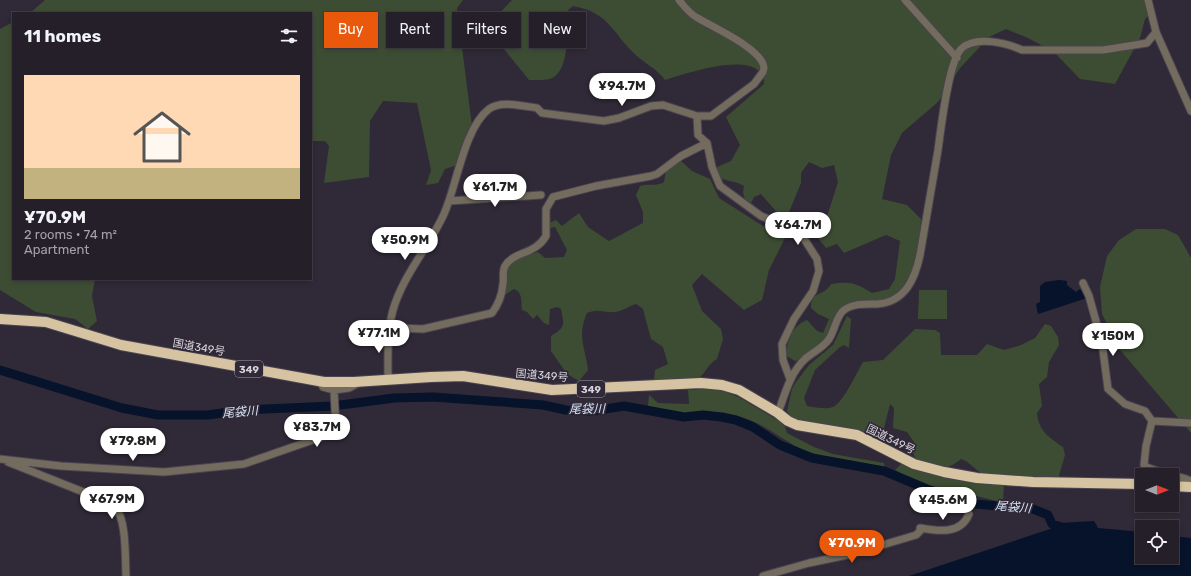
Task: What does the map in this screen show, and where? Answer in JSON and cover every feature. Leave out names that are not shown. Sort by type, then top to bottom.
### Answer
[{"type":"highway","name":"国道349号","points":[[0,319],[46,322],[114,344],[320,382],[359,382],[388,379],[463,376],[552,390],[709,383],[739,390],[778,413],[788,421],[797,425],[857,436],[914,464],[954,475],[1033,482],[1135,484]]},
{"type":"highway","points":[[1179,486],[1191,487]]},
{"type":"street","points":[[388,379],[389,330],[397,298],[412,268],[444,214],[478,119],[495,105],[536,108],[542,113],[598,121],[619,118],[657,105],[672,107],[697,116],[711,116],[738,97],[758,79],[763,72],[764,64],[751,50],[695,16],[679,0]]},
{"type":"street","points":[[905,0],[957,58]]},
{"type":"street","points":[[1148,0],[1156,32],[1191,111]]},
{"type":"street","points":[[778,413],[790,379],[805,359],[827,341],[836,326],[839,315],[845,309],[851,306],[883,303],[894,299],[904,292],[911,283],[920,255],[949,78],[960,50],[965,46],[977,42],[1011,45],[1022,50],[1103,50],[1147,43],[1156,32]]},
{"type":"street","points":[[697,116],[698,135],[707,143],[712,167],[720,186],[761,216],[786,226],[800,234],[817,259],[819,271],[813,291],[794,318],[782,344],[783,360],[790,379]]},
{"type":"street","points":[[389,330],[397,328],[423,329],[492,313],[497,306],[502,290],[504,269],[506,265],[515,257],[533,250],[546,236],[546,209],[553,197],[590,187],[657,174],[681,156],[707,143]]},
{"type":"street","points":[[449,201],[541,195]]},
{"type":"street","points":[[1083,283],[1089,296],[1102,343],[1108,389],[1125,404],[1145,411],[1152,421],[1146,446],[1145,467],[1191,481]]},
{"type":"street","points":[[320,382],[323,387],[334,393],[354,386],[359,382]]},
{"type":"street","points":[[0,460],[138,472],[164,472],[244,464],[330,434],[336,429],[334,393]]},
{"type":"street","points":[[1152,421],[1191,423]]},
{"type":"street","points":[[0,460],[101,499],[114,506],[119,512],[123,528],[126,576]]},
{"type":"street","points":[[763,576],[809,563],[852,554],[916,535],[920,531],[920,528],[939,531],[954,529],[963,524],[969,514]]},
{"type":"green space","points":[[45,0],[463,0],[457,8],[458,12],[452,12],[452,48],[462,48],[472,126],[457,165],[445,169],[438,183],[426,185],[431,170],[417,103],[383,101],[370,121],[369,177],[324,183],[329,146],[325,141],[312,141],[312,12],[31,12]]},
{"type":"green space","points":[[512,0],[1146,0],[1151,13],[1145,19],[1140,38],[1115,84],[1080,79],[1054,52],[1028,38],[1006,29],[989,37],[960,68],[938,102],[902,133],[891,155],[882,199],[907,205],[921,219],[920,241],[912,277],[898,293],[885,299],[848,304],[841,308],[834,317],[826,338],[801,360],[795,361],[787,356],[789,339],[794,330],[802,322],[807,320],[817,331],[823,333],[829,319],[818,314],[811,308],[813,298],[825,291],[831,284],[838,283],[853,284],[872,293],[889,289],[895,279],[900,241],[886,235],[844,253],[837,244],[826,248],[817,237],[823,229],[838,182],[834,165],[822,168],[809,162],[801,173],[801,183],[789,212],[782,218],[761,194],[754,197],[750,205],[746,204],[743,192],[744,186],[718,177],[715,168],[731,161],[740,145],[726,117],[764,84],[761,73],[751,66],[738,64],[705,69],[665,80],[659,73],[637,56],[603,19],[586,9],[573,6],[567,12],[529,12],[529,48],[566,48],[563,65],[554,77],[542,80],[529,80],[504,48],[521,48],[521,12],[501,12]]},
{"type":"green space","points":[[12,23],[12,280],[95,280],[92,296],[97,321],[88,329],[75,319],[36,312],[0,290],[0,29]]},
{"type":"green space","points":[[680,160],[692,171],[710,179],[719,198],[763,226],[783,232],[785,238],[769,270],[762,300],[744,310],[702,274],[692,285],[702,311],[721,329],[723,339],[717,359],[700,377],[685,381],[654,381],[655,370],[668,364],[663,347],[651,339],[643,309],[636,304],[617,312],[595,311],[587,313],[582,335],[588,370],[579,381],[567,374],[551,351],[551,336],[562,328],[563,325],[561,309],[557,307],[550,309],[549,325],[544,323],[537,315],[533,319],[527,312],[522,310],[521,298],[517,290],[514,289],[503,296],[505,277],[509,265],[519,258],[538,252],[545,258],[564,257],[567,250],[555,227],[550,228],[547,224],[556,220],[562,226],[579,213],[588,227],[609,241],[643,223],[643,212],[636,195],[640,186],[664,182],[666,170]]},
{"type":"green space","points":[[1136,229],[1165,229],[1178,235],[1191,258],[1191,433],[1120,350],[1102,314],[1100,287],[1107,256],[1119,240]]},
{"type":"green space","points":[[919,290],[947,290],[947,319],[918,319]]},
{"type":"green space","points":[[847,316],[851,319],[849,348],[844,345],[840,347],[815,370],[804,398],[807,406],[820,408],[833,407],[845,394],[863,362],[883,360],[915,329],[935,330],[940,333],[941,355],[977,355],[987,344],[1004,350],[1021,345],[1035,338],[1045,324],[1051,326],[1058,337],[1059,345],[1049,362],[1047,377],[1039,384],[1042,406],[1037,413],[1042,429],[1049,437],[1063,447],[1065,455],[1058,479],[982,474],[966,461],[961,459],[951,466],[942,468],[922,463],[914,456],[914,442],[907,432],[893,428],[894,408],[890,404],[881,440],[838,428],[798,421],[791,417],[787,411],[792,389],[809,365],[833,345]]},
{"type":"green space","points":[[716,388],[740,398],[784,424],[787,433],[814,447],[833,454],[884,463],[885,469],[864,466],[814,454],[795,446],[764,427],[744,418],[716,413],[683,414],[648,406],[649,395],[658,403],[689,404],[688,390]]},
{"type":"green space","points":[[902,463],[1004,484],[1003,503],[921,483],[895,470]]},
{"type":"water","points":[[1059,280],[1067,281],[1067,285],[1076,292],[1080,289],[1087,298],[1038,314],[1036,304],[1040,302],[1040,286],[1045,282]]},
{"type":"water","points":[[1094,521],[1098,528],[1135,531],[1135,564],[1179,564],[1179,537],[1191,538],[1191,576],[909,576],[1050,529],[1061,523]]},
{"type":"waterway","name":"尾袋川","points":[[0,370],[122,408],[158,415],[208,415],[243,410],[333,406],[394,398],[433,397],[543,405],[566,410],[593,411],[624,406],[684,417],[703,415],[722,417],[736,420],[753,427],[780,445],[812,458],[884,471],[927,489],[976,504],[1033,509],[1048,515],[1052,524],[1068,529]]}]
